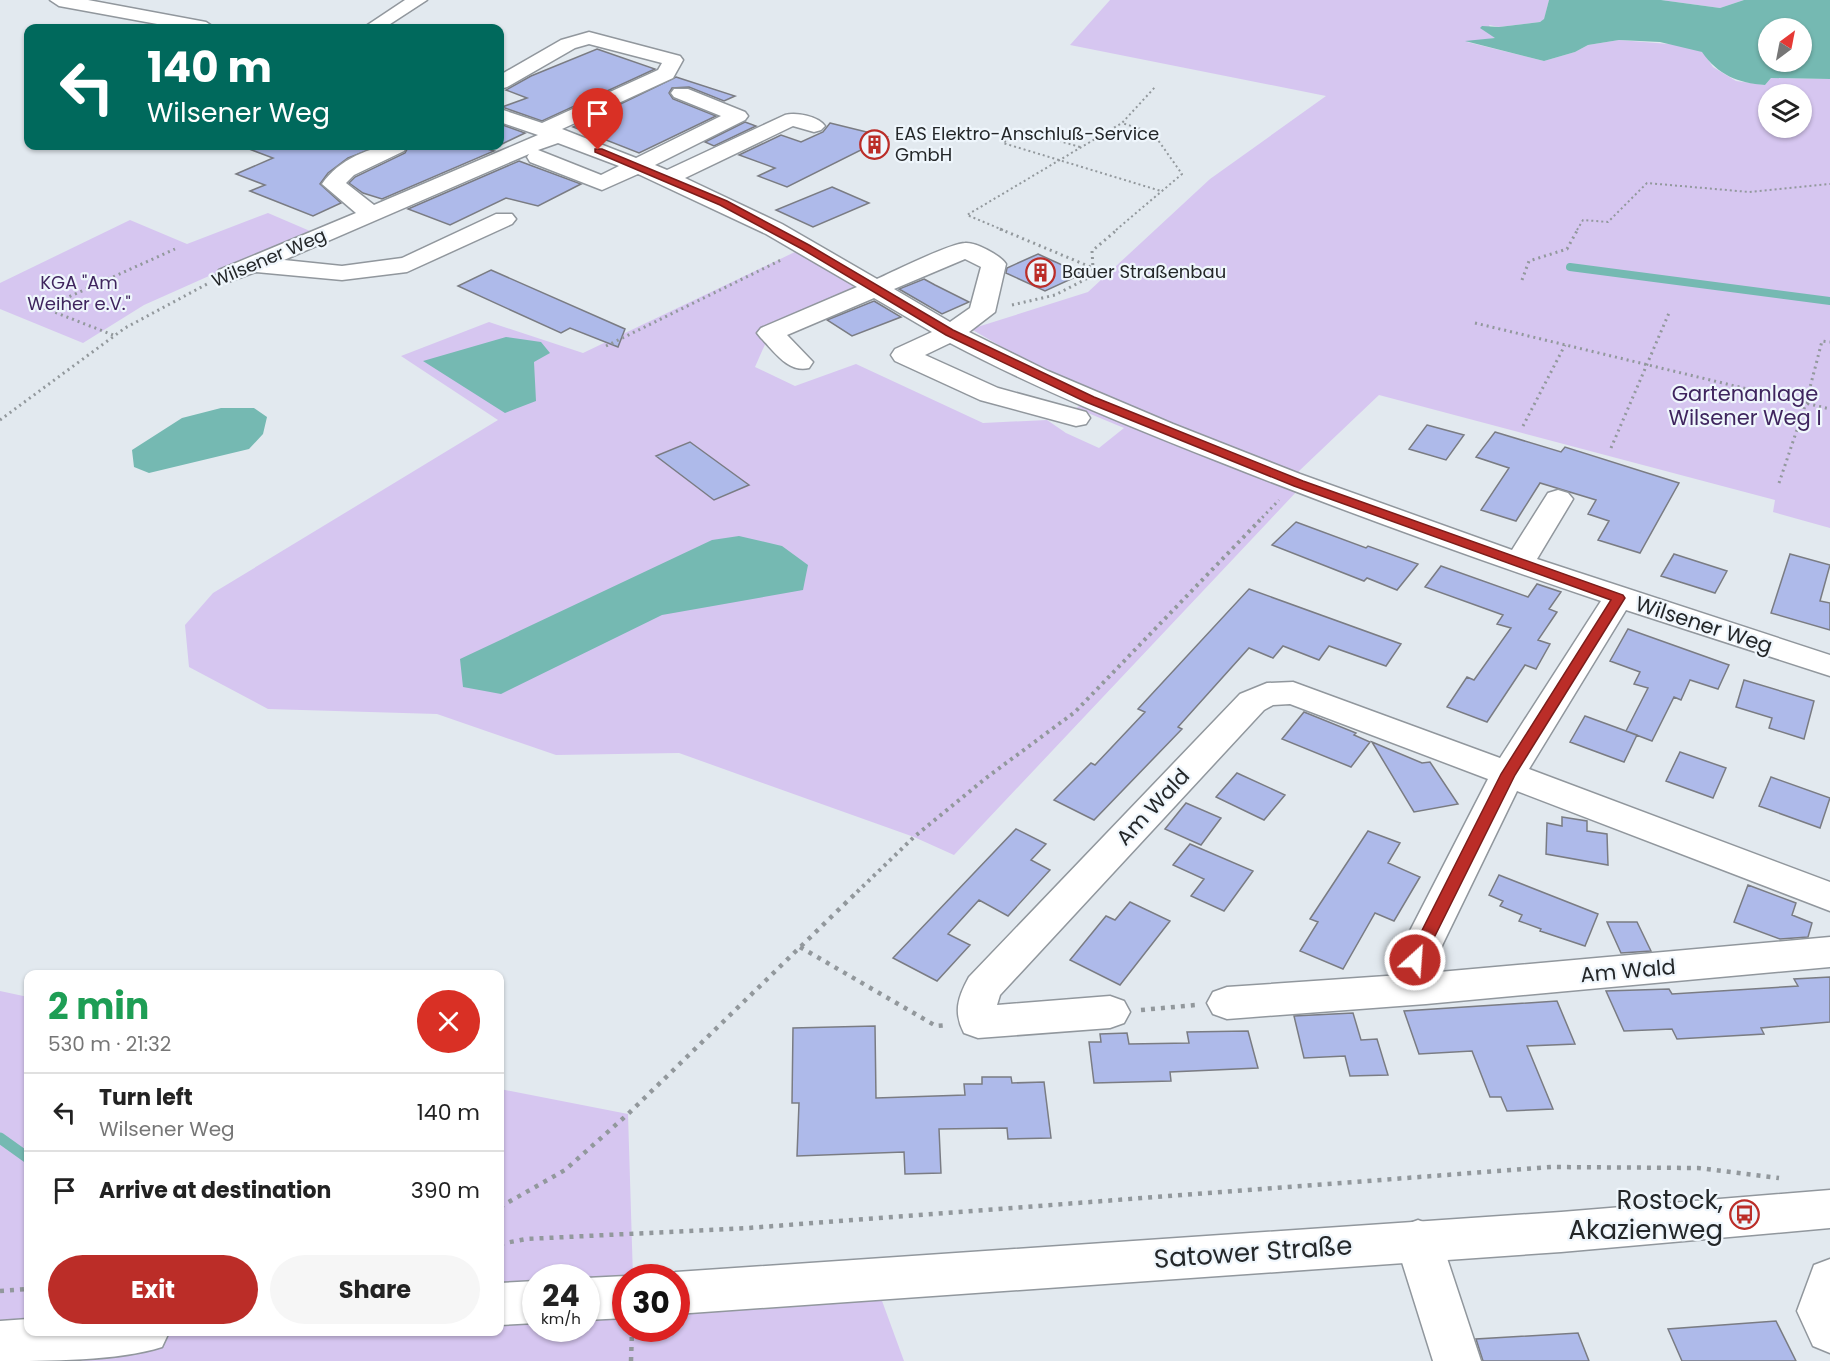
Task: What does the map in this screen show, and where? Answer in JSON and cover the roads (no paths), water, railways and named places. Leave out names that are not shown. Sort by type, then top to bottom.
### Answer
[{"type":"street","points":[[59,0],[185,24]]},
{"type":"street","points":[[379,24],[418,0]]},
{"type":"street","points":[[504,80],[568,44],[589,38],[673,60],[666,74],[551,133]]},
{"type":"street","points":[[538,157],[602,183],[738,116],[681,93]]},
{"type":"street","name":"Wilsener Weg","points":[[504,116],[638,166],[724,203],[805,247],[950,333],[1090,400],[1299,484],[1618,598],[1830,666]]},
{"type":"street","points":[[667,178],[792,119],[814,126]]},
{"type":"street","name":"Wilsener Weg","points":[[228,275],[372,215],[512,153],[551,133]]},
{"type":"street","points":[[372,215],[333,184],[346,170],[388,150]]},
{"type":"street","points":[[252,265],[342,273],[407,265],[504,219]]},
{"type":"street","points":[[800,362],[770,333],[966,250],[994,264],[982,312],[950,333],[904,355],[989,394],[1076,418]]},
{"type":"street","points":[[1519,563],[1558,500]]},
{"type":"street","points":[[1426,989],[1415,960],[1508,774],[1618,598]]},
{"type":"street","name":"Am Wald","points":[[1110,1012],[978,1022],[976,1007],[983,988],[1252,702],[1267,694],[1293,693],[1830,897]]},
{"type":"street","name":"Am Wald","points":[[1227,1003],[1426,989],[1830,952]]},
{"type":"street","name":"Satower Straße","points":[[690,1292],[1418,1240],[1561,1232],[1830,1209]]},
{"type":"street","points":[[1418,1240],[1457,1361]]},
{"type":"street","points":[[1830,1280],[1820,1311],[1830,1331]]},
{"type":"street","points":[[504,1304],[522,1303]]},
{"type":"street","points":[[0,1343],[92,1336]]},
{"type":"waterway","points":[[1570,267],[1830,301]]},
{"type":"waterway","points":[[0,1138],[24,1155]]},
{"type":"place","name":"EAS Elektro-Anschluß-Service GmbH","points":[[874,144]]},
{"type":"place","name":"Bauer Straßenbau","points":[[1041,272]]},
{"type":"place","name":"Rostock, Akazienweg","points":[[1744,1215]]},
{"type":"park label","name":"KGA \"Am Weiher e.V.\"","points":[[79,293]]},
{"type":"park label","name":"Gartenanlage Wilsener Weg I","points":[[1745,406]]}]
